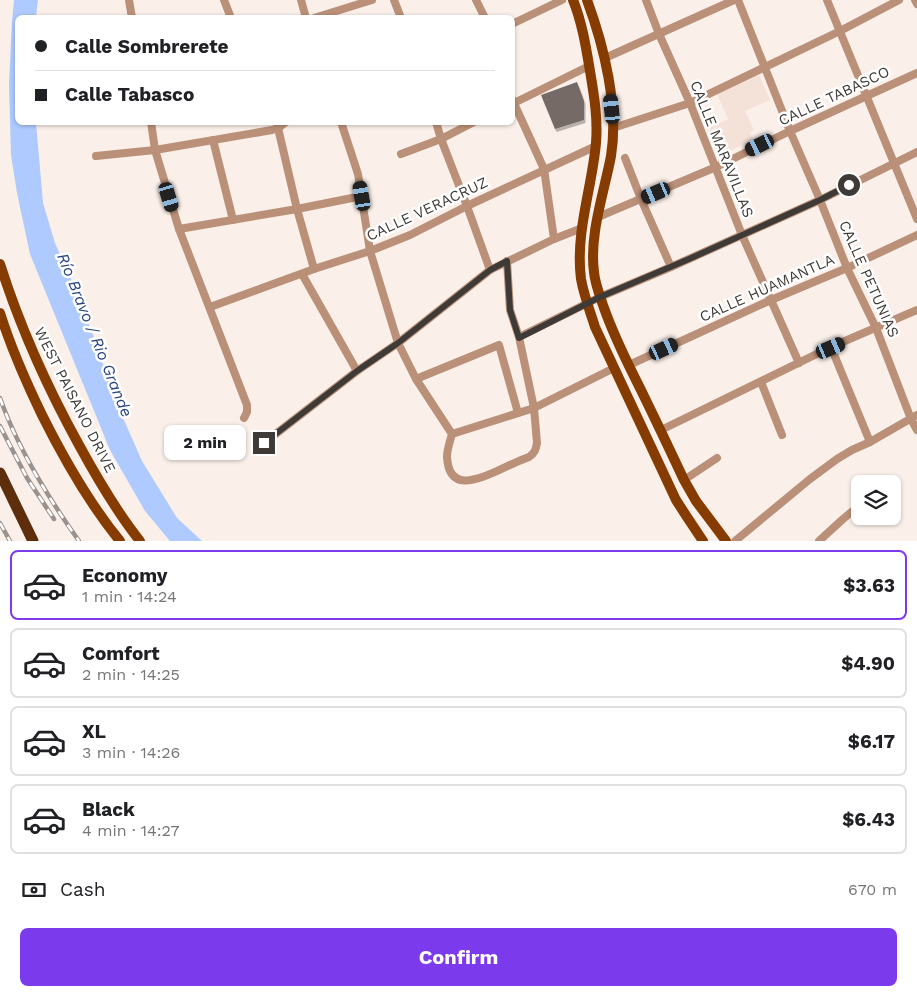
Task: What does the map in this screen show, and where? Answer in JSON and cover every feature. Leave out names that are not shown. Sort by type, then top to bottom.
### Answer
[{"type":"highway","points":[[0,473],[33,541]]},
{"type":"main road","points":[[573,0],[583,34],[597,124],[596,146],[582,228],[580,266],[587,303],[595,327],[676,500],[703,541]]},
{"type":"main road","points":[[587,0],[605,58],[613,128],[611,154],[598,217],[593,261],[595,279],[614,336],[684,480],[700,506],[726,541]]},
{"type":"main road","name":"WEST PAISANO DRIVE","points":[[0,264],[20,321],[41,372],[66,423],[122,518],[140,541]]},
{"type":"main road","name":"WEST PAISANO DRIVE","points":[[0,313],[16,356],[52,436],[81,486],[120,541]]},
{"type":"street","points":[[224,0],[230,15]]},
{"type":"street","points":[[301,0],[305,15]]},
{"type":"street","points":[[324,15],[372,0]]},
{"type":"street","points":[[394,0],[400,15]]},
{"type":"street","points":[[476,0],[484,15]]},
{"type":"street","points":[[515,23],[562,0]]},
{"type":"street","name":"CALLE MARAVILLAS","points":[[646,0],[690,103],[742,235],[799,363]]},
{"type":"street","points":[[605,58],[736,0]]},
{"type":"street","name":"CALLE PETUNIAS","points":[[736,0],[847,268],[876,328],[914,417],[917,430]]},
{"type":"street","points":[[827,0],[917,219]]},
{"type":"street","points":[[613,128],[690,103],[840,31],[899,0]]},
{"type":"street","points":[[915,0],[917,4]]},
{"type":"street","points":[[132,1],[132,15]]},
{"type":"street","points":[[515,101],[589,66]]},
{"type":"street","name":"CALLE TABASCO","points":[[598,217],[716,167],[790,131],[917,74]]},
{"type":"street","points":[[515,106],[544,169],[554,239]]},
{"type":"street","points":[[151,125],[155,150],[179,229],[247,405],[247,412],[244,418]]},
{"type":"street","points":[[342,125],[358,174],[370,251],[398,343],[416,379],[452,434],[447,458],[453,476],[457,479],[479,478],[529,457],[535,452],[537,443],[534,408],[519,338],[510,310],[507,261]]},
{"type":"street","points":[[437,125],[490,270]]},
{"type":"street","points":[[401,154],[441,139],[468,125]]},
{"type":"street","points":[[96,156],[155,150],[273,127],[314,269]]},
{"type":"street","points":[[213,140],[233,220]]},
{"type":"street","name":"CALLE VERACRUZ","points":[[210,307],[314,269],[370,251],[596,146]]},
{"type":"street","points":[[519,338],[587,303],[820,200],[917,152]]},
{"type":"street","points":[[625,158],[671,267]]},
{"type":"street","points":[[179,229],[362,196]]},
{"type":"street","points":[[264,443],[357,371],[398,343],[490,270],[554,239],[582,228]]},
{"type":"street","name":"CALLE HUAMANTLA","points":[[629,365],[917,235]]},
{"type":"street","points":[[302,274],[357,371]]},
{"type":"street","points":[[661,430],[831,348],[917,310]]},
{"type":"street","points":[[416,379],[499,345],[518,414]]},
{"type":"street","points":[[831,348],[870,442]]},
{"type":"street","points":[[452,434],[534,408],[614,368]]},
{"type":"street","points":[[761,382],[782,435]]},
{"type":"street","points":[[735,541],[823,469],[852,450],[914,417]]},
{"type":"street","points":[[684,480],[717,458]]},
{"type":"street","points":[[819,541],[851,512]]},
{"type":"shaded area","points":[[759,75],[770,100],[745,111],[754,130],[750,132],[753,140],[721,155],[709,128],[728,119],[717,94]]},
{"type":"water","points":[[14,0],[38,0],[36,15],[15,15],[15,125],[36,125],[43,203],[55,243],[93,335],[116,402],[142,461],[177,518],[202,541],[170,541],[145,511],[110,450],[30,254],[11,155],[9,84]]},
{"type":"building","points":[[577,82],[584,101],[584,120],[555,129],[541,95]]},
{"type":"railway","points":[[0,398],[24,454],[79,541]]},
{"type":"railway","points":[[0,426],[27,478],[54,519]]},
{"type":"railway","points":[[0,523],[10,541]]},
{"type":"route","points":[[264,443],[357,371],[398,343],[490,270],[507,261],[510,310],[519,338],[600,297],[689,259],[849,185]]},
{"type":"water label","name":"Río Bravo / Rio Grande","points":[[95,335]]}]
